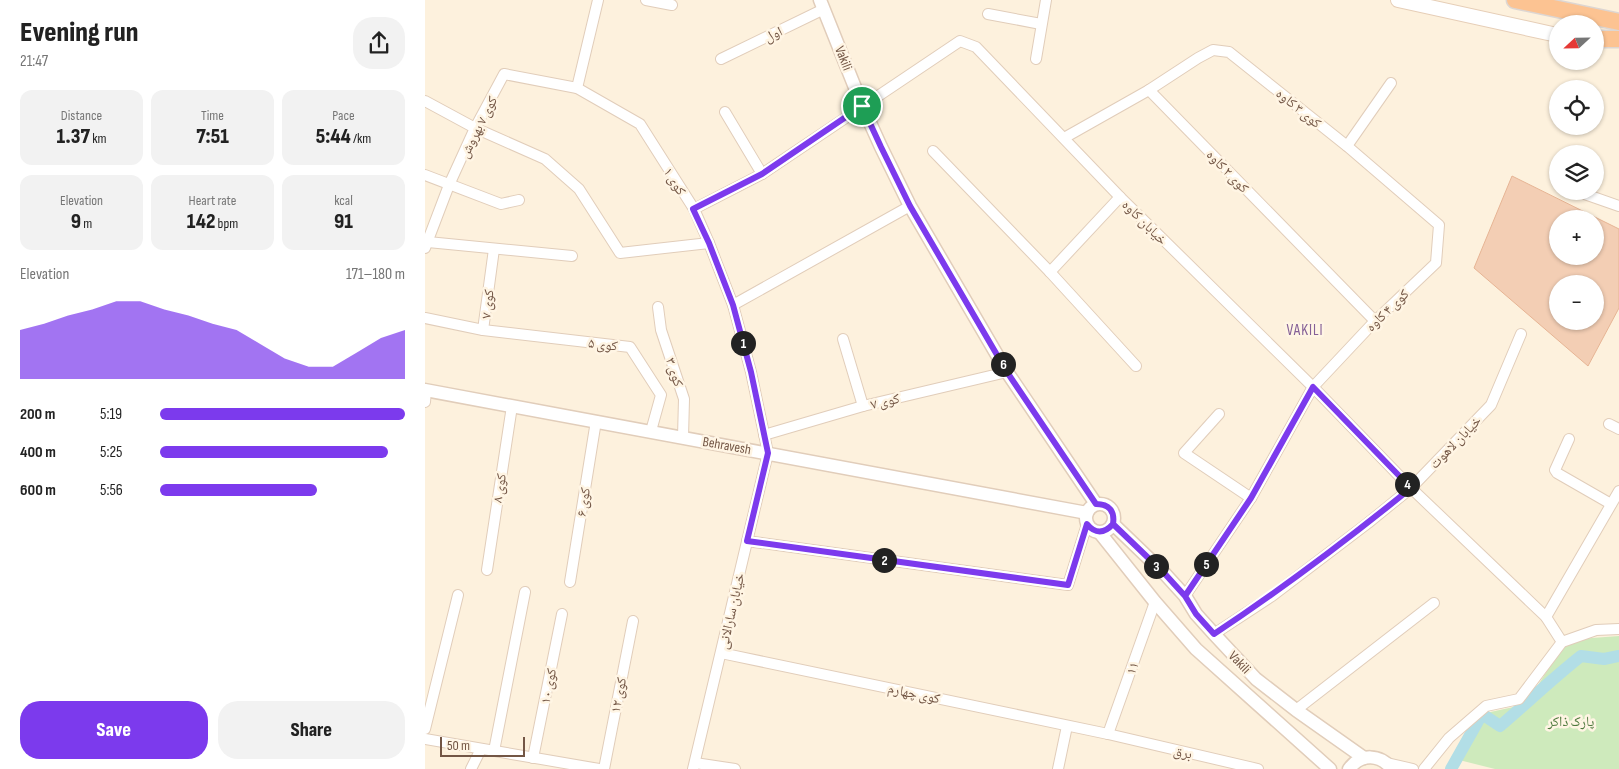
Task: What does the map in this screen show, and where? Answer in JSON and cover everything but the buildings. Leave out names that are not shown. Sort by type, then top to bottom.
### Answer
[{"type":"highway","points":[[1515,0],[1619,22]]},
{"type":"highway","points":[[1604,39],[1619,40]]},
{"type":"main road","points":[[1397,0],[1549,33]]},
{"type":"main road","points":[[1604,45],[1619,48]]},
{"type":"street","points":[[577,88],[598,0]]},
{"type":"street","points":[[646,0],[672,5]]},
{"type":"street","points":[[1036,59],[1046,0]]},
{"type":"street","name":"اول","points":[[721,59],[822,4]]},
{"type":"street","name":"Vakili","points":[[822,4],[862,106],[910,206],[1090,513]]},
{"type":"street","points":[[988,14],[1041,24]]},
{"type":"street","name":"خیابان کاوه","points":[[862,106],[960,41],[976,47],[1120,197],[1313,387],[1411,488],[1545,617],[1562,642]]},
{"type":"street","name":"کوی ۳ کاوه","points":[[1149,90],[1213,50],[1229,52],[1347,146],[1439,225]]},
{"type":"street","name":"کوی ۷ بهروش","points":[[427,245],[449,184],[475,128],[505,74],[577,88]]},
{"type":"street","points":[[1347,146],[1391,82]]},
{"type":"street","name":"کوی ۱","points":[[577,88],[640,124],[693,209],[709,243],[733,305],[751,372],[768,453]]},
{"type":"street","points":[[1064,138],[1149,90]]},
{"type":"street","name":"کوی ۲ کاوه","points":[[1149,90],[1375,321]]},
{"type":"street","points":[[425,101],[475,128],[545,159],[579,189],[621,254],[709,243]]},
{"type":"street","points":[[693,209],[762,174],[862,106]]},
{"type":"street","points":[[725,112],[762,174]]},
{"type":"street","points":[[933,151],[1050,272],[1136,366]]},
{"type":"street","points":[[425,176],[501,204],[519,200]]},
{"type":"street","points":[[1050,272],[1120,197]]},
{"type":"street","points":[[1602,200],[1619,206]]},
{"type":"street","points":[[733,305],[910,206]]},
{"type":"street","name":"کوی ۴ کاوه","points":[[1185,596],[1251,498],[1313,387],[1375,321],[1436,263],[1439,225]]},
{"type":"street","points":[[427,245],[572,256]]},
{"type":"street","name":"کوی ۷","points":[[425,318],[483,330],[494,249]]},
{"type":"street","name":"کوی ۳","points":[[658,307],[661,330],[685,399],[683,437]]},
{"type":"street","name":"کوی ۵","points":[[483,330],[630,348],[661,395],[651,431]]},
{"type":"street","name":"خیابان لاهوت","points":[[1214,634],[1272,596],[1411,488],[1491,405],[1521,334]]},
{"type":"street","points":[[843,339],[863,406]]},
{"type":"street","name":"کوی ۷","points":[[764,435],[863,406],[1007,372]]},
{"type":"street","name":"Behravesh","points":[[425,394],[512,406],[596,421],[1090,513]]},
{"type":"street","name":"کوی ۸","points":[[487,570],[512,406]]},
{"type":"street","points":[[1219,414],[1185,453],[1251,498]]},
{"type":"street","name":"کوی ۶","points":[[570,582],[596,421]]},
{"type":"street","points":[[1609,424],[1619,429]]},
{"type":"street","points":[[1569,439],[1555,470],[1557,473],[1611,504]]},
{"type":"street","name":"خیابان سارالانی","points":[[694,766],[768,453]]},
{"type":"street","points":[[1545,617],[1619,491]]},
{"type":"street","points":[[747,541],[1068,585],[1090,513],[1104,504],[1111,508],[1115,516],[1113,524],[1108,530],[1100,533],[1092,530],[1090,513]]},
{"type":"street","name":"Vakili","points":[[1113,524],[1165,574],[1185,596],[1196,614],[1256,679],[1364,758]]},
{"type":"street","name":"Vakili","points":[[1100,533],[1155,602],[1196,649],[1330,769]]},
{"type":"street","points":[[494,751],[525,592]]},
{"type":"street","points":[[425,729],[459,595]]},
{"type":"street","name":"۱۱","points":[[1108,734],[1155,602]]},
{"type":"street","points":[[1297,710],[1434,603]]},
{"type":"street","name":"کوی ۱۰","points":[[533,758],[562,614]]},
{"type":"street","name":"کوی ۱۲","points":[[604,769],[633,621]]},
{"type":"street","points":[[1424,769],[1449,738],[1486,706],[1519,699],[1562,642],[1596,630],[1619,629]]},
{"type":"street","name":"کوی چهارم","points":[[721,653],[1108,734]]},
{"type":"street","points":[[1058,769],[1067,726]]},
{"type":"street","name":"برق","points":[[1108,734],[1258,769]]},
{"type":"street","points":[[425,739],[569,766],[599,769]]},
{"type":"street","points":[[471,769],[481,749]]},
{"type":"street","points":[[1349,769],[1357,761],[1372,757],[1380,758],[1390,766],[1413,769]]},
{"type":"street","points":[[694,766],[735,769]]},
{"type":"green space","name":"پارک ذاکر","points":[[1619,636],[1619,769],[1495,769],[1451,758],[1465,733],[1486,713],[1518,706],[1530,698],[1562,647],[1579,639]]},
{"type":"waterway","points":[[1451,769],[1482,714],[1500,726],[1581,656],[1604,659],[1619,656]]},
{"type":"district","name":"VAKILI","points":[[1305,330]]},
{"type":"route","points":[[862,106],[762,174],[693,209],[709,243],[733,305],[751,372],[768,453],[747,541],[1068,585],[1087,524],[1092,530],[1100,533],[1108,530],[1113,524],[1165,574],[1185,596],[1196,614],[1214,634],[1272,596],[1411,488],[1313,387],[1251,498],[1185,596],[1113,524],[1115,516],[1111,508],[1104,504],[1096,504],[1007,372],[910,206],[862,106]]}]
